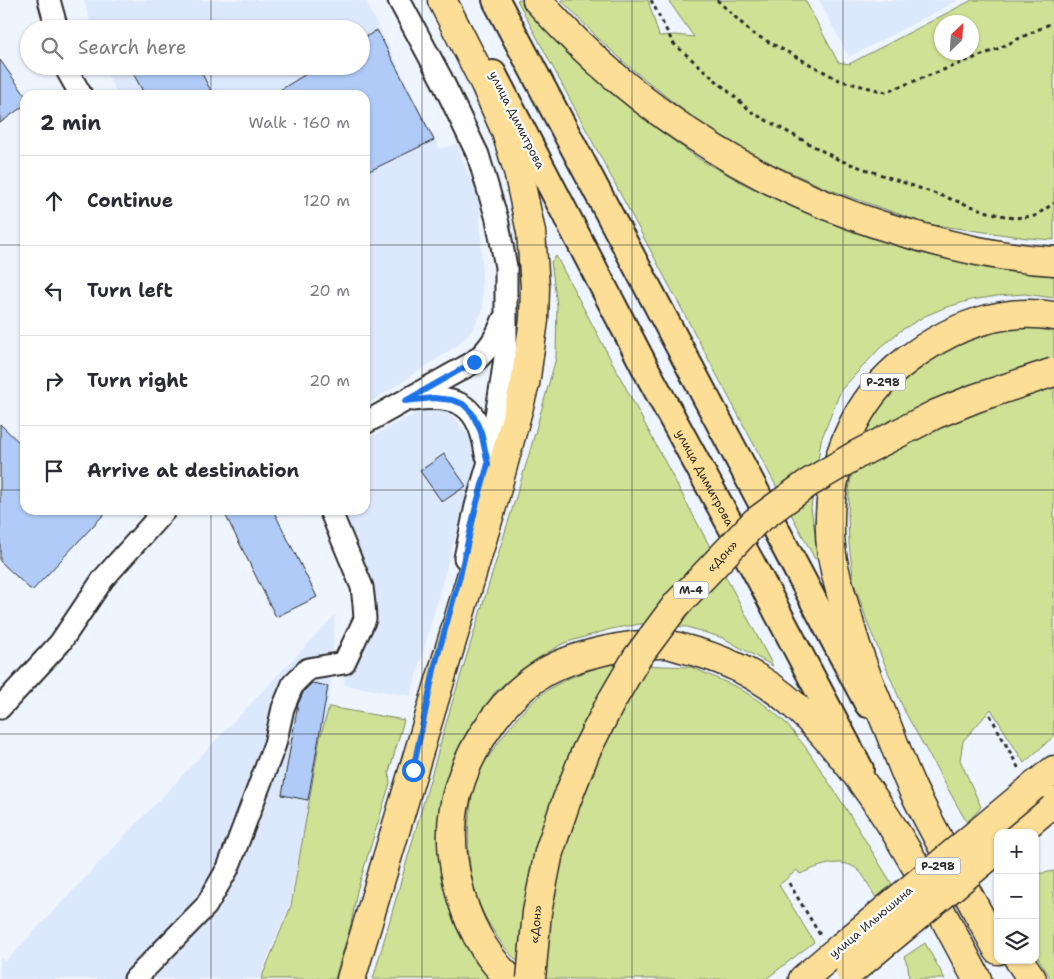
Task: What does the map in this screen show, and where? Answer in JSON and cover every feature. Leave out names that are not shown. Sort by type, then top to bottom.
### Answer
[{"type":"highway","points":[[351,979],[477,556],[517,413],[525,384],[534,320],[531,232],[516,163],[506,132],[492,100],[442,0]]},
{"type":"highway","points":[[537,0],[588,53],[631,91],[706,144],[744,168],[775,184],[853,217],[904,233],[955,247],[1006,257],[1054,261]]},
{"type":"highway","name":"Р-298","points":[[994,942],[914,791],[856,648],[833,559],[830,532],[830,503],[843,445],[856,419],[874,391],[899,365],[942,336],[971,323],[993,317],[1038,313],[1054,316]]},
{"type":"highway","name":"«Дон»","points":[[531,979],[537,912],[547,860],[566,802],[586,751],[611,702],[636,659],[678,604],[756,522],[807,484],[856,455],[936,414],[976,398],[1054,372]]},
{"type":"highway","points":[[510,979],[487,951],[474,930],[461,900],[454,869],[452,840],[454,808],[466,768],[484,733],[497,715],[513,697],[546,672],[575,658],[619,648],[667,644],[712,656],[741,669],[764,683],[793,705],[830,742],[879,804]]},
{"type":"highway","points":[[1019,829],[1042,787]]},
{"type":"highway","name":"улица Ильюшина","points":[[804,976],[830,941],[1042,787]]},
{"type":"highway","name":"улица Димитрова","points":[[879,804],[977,979]]},
{"type":"highway","name":"улица Ильюшина","points":[[846,976],[994,852]]},
{"type":"highway","points":[[960,878],[994,924]]},
{"type":"highway","points":[[933,898],[969,979]]},
{"type":"highway","points":[[1005,964],[1013,979]]},
{"type":"highway","points":[[1022,964],[1032,979]]},
{"type":"main road","name":"улица Димитрова","points":[[455,0],[650,377],[879,804]]},
{"type":"main road","points":[[496,0],[914,791]]},
{"type":"lane","points":[[49,0],[55,20]]},
{"type":"lane","points":[[399,0],[441,78],[478,155],[499,228],[506,267],[506,350],[488,464],[435,665],[413,770]]},
{"type":"lane","points":[[70,75],[78,90]]},
{"type":"lane","points":[[370,420],[469,365],[488,350],[499,331],[506,312]]},
{"type":"lane","points":[[405,401],[434,398],[452,400],[463,404],[472,413],[481,432],[488,464]]},
{"type":"lane","points":[[0,708],[60,643],[103,579],[161,515]]},
{"type":"lane","points":[[135,979],[206,906],[228,868],[275,744],[283,708],[293,684],[308,668],[344,663],[365,619],[362,587],[332,515]]},
{"type":"path","points":[[651,0],[673,43],[753,113],[839,160],[988,212],[1012,218],[1035,216],[1054,203]]},
{"type":"path","points":[[717,0],[752,33],[841,81],[886,92],[995,50],[1054,22]]},
{"type":"path","points":[[990,715],[1042,787]]},
{"type":"path","points":[[789,883],[830,941]]},
{"type":"shaded area","points":[[84,0],[365,0],[440,149],[457,144],[480,204],[483,310],[473,329],[458,345],[370,403],[370,90],[115,90],[107,75],[370,75],[370,20],[90,20]]},
{"type":"shaded area","points":[[819,0],[959,0],[849,57]]},
{"type":"shaded area","points":[[435,407],[444,409],[452,415],[474,442],[476,454],[475,465],[411,696],[344,685],[354,602],[320,515],[370,515],[370,437],[421,410]]},
{"type":"shaded area","points":[[335,615],[330,693],[289,906],[259,979],[0,979],[0,958],[5,962]]},
{"type":"green space","points":[[517,0],[522,0],[578,63],[656,128],[699,159],[746,185],[788,205],[868,237],[921,253],[989,269],[1054,276],[1054,298],[1025,294],[997,296],[971,300],[925,316],[900,331],[879,349],[841,390],[821,440],[811,508],[819,558],[815,559]]},
{"type":"green space","points":[[561,0],[648,0],[659,36],[694,37],[668,0],[805,0],[838,62],[849,64],[934,20],[934,60],[979,60],[979,15],[943,15],[972,0],[1054,0],[1054,240],[927,224],[825,188],[757,157],[694,119],[631,68]]},
{"type":"green space","points":[[556,256],[773,666],[723,638],[687,627],[640,624],[611,629],[564,643],[518,672],[494,693],[467,736],[452,765],[437,837],[442,881],[452,917],[472,958],[489,979],[373,979],[450,710],[528,458],[556,358],[557,305],[551,262]]},
{"type":"green space","points":[[1054,326],[1054,736],[1024,763],[991,709],[963,741],[960,760],[981,807],[967,823],[905,712],[869,627],[854,583],[849,544],[848,514],[849,491],[855,450],[881,403],[924,364],[951,346],[1012,327]]},
{"type":"green space","points":[[610,664],[691,667],[739,688],[765,705],[785,722],[807,749],[892,884],[876,898],[862,874],[848,864],[824,865],[800,874],[797,870],[779,885],[814,942],[766,979],[537,979],[504,946],[488,922],[478,901],[471,871],[468,838],[474,789],[482,766],[513,723],[533,701],[565,680]]},
{"type":"green space","points":[[329,707],[404,720],[389,772],[390,783],[357,891],[351,924],[335,979],[261,979],[291,906],[320,738]]},
{"type":"green space","points":[[1054,871],[1054,979],[1051,979],[1039,960],[1039,873]]},
{"type":"green space","points":[[925,943],[945,979],[909,979],[908,966],[904,957]]},
{"type":"building","points":[[377,30],[434,140],[370,171],[370,90],[280,90],[304,75],[370,75],[370,34]]},
{"type":"building","points":[[0,60],[21,90],[20,109],[0,123]]},
{"type":"building","points":[[134,75],[203,75],[210,90],[142,90]]},
{"type":"building","points":[[0,424],[20,443],[20,515],[103,515],[32,591],[0,561]]},
{"type":"building","points":[[444,454],[466,486],[442,502],[420,471]]},
{"type":"building","points":[[225,515],[276,515],[317,597],[276,617]]},
{"type":"building","points":[[312,683],[328,686],[308,800],[282,795],[298,704],[304,691]]},
{"type":"route","points":[[413,770],[435,665],[488,464],[481,432],[472,413],[463,404],[452,400],[434,398],[405,401],[474,362]]}]
